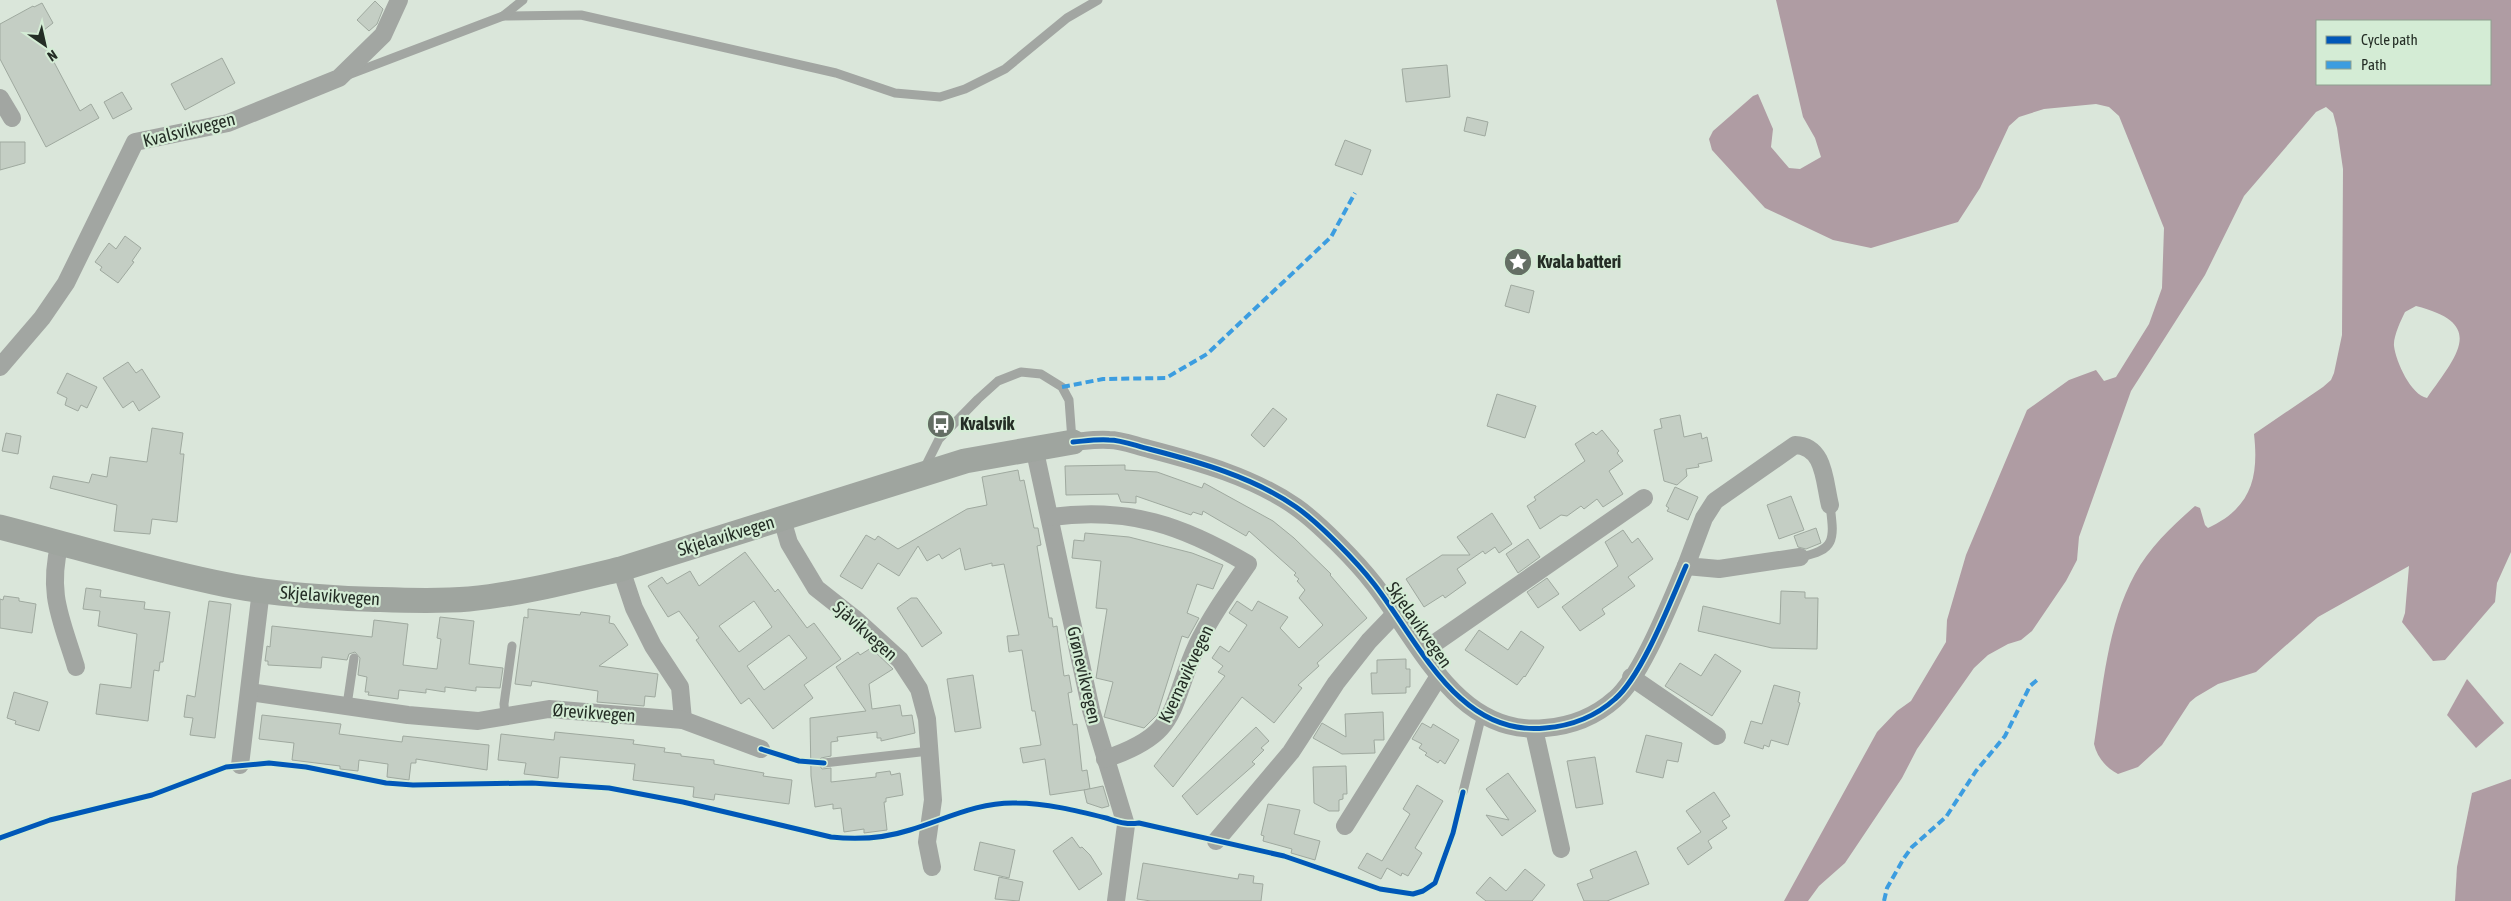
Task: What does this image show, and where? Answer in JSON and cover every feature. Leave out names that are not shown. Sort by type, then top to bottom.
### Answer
[{"type":"main road","name":"Skjelavikvegen","points":[[0,527],[160,571],[261,590],[314,597],[423,602],[521,591],[621,569],[965,460],[1073,442]]},
{"type":"street","name":"Kvalsvikvegen","points":[[0,368],[42,318],[66,283],[135,142],[228,123],[339,78],[383,35],[399,0]]},
{"type":"street","points":[[0,98],[12,118]]},
{"type":"street","name":"Skjelavikvegen","points":[[1073,442],[1110,439],[1183,458],[1246,480],[1296,507],[1348,556],[1373,583],[1439,676],[1460,700],[1482,714],[1506,724],[1534,729],[1574,723],[1598,712],[1617,697],[1649,647],[1686,566],[1704,518],[1715,501],[1794,444],[1807,446],[1817,456],[1830,505]]},
{"type":"street","name":"Grønevikvegen","points":[[1034,447],[1091,710],[1126,826],[1116,901]]},
{"type":"street","name":"Skjelavikvegen","points":[[1422,652],[1644,498]]},
{"type":"street","name":"Kvernavikvegen","points":[[1050,517],[1098,514],[1158,523],[1185,531],[1213,543],[1248,564],[1219,606],[1198,644],[1177,703],[1166,724],[1151,738],[1126,752],[1105,759]]},
{"type":"street","name":"Sjåvikvegen","points":[[782,519],[789,543],[816,588],[854,618],[900,660],[920,689],[927,719],[933,800],[927,842],[932,867]]},
{"type":"street","points":[[60,542],[54,566],[55,603],[76,666]]},
{"type":"street","points":[[1686,566],[1719,569],[1800,557]]},
{"type":"street","points":[[621,569],[634,608],[653,646],[680,687],[683,720]]},
{"type":"street","points":[[240,765],[261,590]]},
{"type":"street","name":"Skjelavikvegen","points":[[1216,841],[1291,752],[1342,676],[1370,641],[1396,614]]},
{"type":"street","name":"Skjelavikvegen","points":[[1345,826],[1439,676]]},
{"type":"street","points":[[1631,677],[1717,736]]},
{"type":"street","name":"Ørevikvegen","points":[[250,692],[408,715],[478,721],[549,709],[683,720],[761,749]]},
{"type":"street","points":[[1534,729],[1561,849]]},
{"type":"lane","points":[[339,78],[503,16],[523,0]]},
{"type":"lane","points":[[503,16],[581,15],[836,73],[894,93],[940,96],[965,90],[1005,69],[1067,18],[1098,0]]},
{"type":"lane","points":[[922,475],[939,439],[998,381],[1021,372],[1041,374],[1062,387],[1068,400],[1073,442]]},
{"type":"lane","points":[[1800,557],[1820,553],[1830,542],[1832,523],[1830,505]]},
{"type":"lane","points":[[505,716],[504,704],[512,646]]},
{"type":"lane","points":[[348,705],[354,658]]},
{"type":"lane","points":[[1463,792],[1482,714]]},
{"type":"lane","points":[[824,763],[929,751]]},
{"type":"shaded area","points":[[1776,0],[2511,0],[2511,552],[2497,583],[2495,602],[2445,660],[2433,661],[2402,622],[2405,613],[2409,566],[2318,617],[2256,672],[2218,684],[2196,697],[2190,702],[2162,745],[2138,767],[2118,774],[2103,762],[2095,749],[2094,744],[2100,701],[2112,635],[2126,594],[2141,564],[2162,537],[2195,506],[2200,508],[2205,525],[2208,528],[2223,520],[2234,511],[2243,501],[2253,478],[2255,464],[2254,434],[2323,387],[2331,380],[2334,373],[2342,335],[2343,169],[2333,113],[2326,107],[2316,112],[2244,196],[2205,275],[2131,391],[2079,537],[2077,560],[2066,581],[2032,631],[2021,640],[2008,644],[1988,655],[1974,668],[1917,749],[1902,778],[1845,863],[1819,886],[1808,901],[1784,901],[1877,732],[1897,711],[1911,701],[1946,642],[1947,620],[1966,555],[2027,410],[2069,380],[2096,370],[2104,381],[2116,377],[2149,324],[2162,288],[2164,228],[2119,116],[2109,107],[2096,104],[2044,109],[2019,117],[2009,126],[1980,188],[1958,222],[1871,248],[1833,240],[1765,208],[1712,150],[1709,139],[1713,131],[1753,96],[1758,94],[1773,129],[1771,147],[1789,168],[1800,169],[1821,157],[1815,138],[1803,117]],"holes":[[[2416,306],[2438,313],[2452,322],[2459,332],[2459,343],[2448,368],[2427,398],[2415,391],[2405,377],[2395,353],[2394,342],[2399,324],[2405,312]]]},
{"type":"shaded area","points":[[2467,679],[2504,723],[2476,748],[2447,715]]},
{"type":"shaded area","points":[[2511,779],[2511,901],[2455,901],[2457,867],[2472,793]]},
{"type":"building","points":[[375,1],[383,9],[377,24],[369,31],[357,20]]},
{"type":"building","points":[[42,3],[53,23],[39,34],[80,111],[91,104],[99,118],[46,147],[0,59],[0,24]]},
{"type":"building","points":[[222,58],[235,83],[185,110],[171,84]]},
{"type":"building","points":[[1447,65],[1450,97],[1406,102],[1402,69]]},
{"type":"building","points":[[122,92],[132,109],[113,119],[104,102]]},
{"type":"building","points":[[1467,117],[1488,122],[1485,136],[1464,131]]},
{"type":"building","points":[[1345,140],[1371,150],[1362,175],[1335,165]]},
{"type":"building","points":[[0,142],[25,142],[25,163],[0,170]]},
{"type":"building","points":[[125,236],[141,248],[132,261],[134,262],[118,283],[100,270],[102,267],[95,262],[109,243],[116,249]]},
{"type":"building","points":[[1511,285],[1534,291],[1529,313],[1505,306]]},
{"type":"building","points":[[128,362],[136,373],[142,369],[160,397],[139,411],[133,401],[123,408],[103,378]]},
{"type":"building","points":[[67,373],[97,387],[87,408],[81,405],[78,411],[65,405],[67,398],[57,393]]},
{"type":"building","points":[[1497,394],[1536,406],[1525,438],[1487,426]]},
{"type":"building","points":[[1273,408],[1287,419],[1264,447],[1251,435]]},
{"type":"building","points":[[1680,415],[1684,437],[1701,433],[1702,439],[1707,437],[1712,461],[1698,464],[1699,467],[1686,469],[1687,476],[1677,485],[1664,481],[1654,430],[1662,428],[1660,419]]},
{"type":"building","points":[[152,428],[183,433],[180,454],[184,454],[177,522],[152,519],[150,534],[114,531],[117,505],[50,488],[53,476],[89,483],[92,474],[107,477],[110,457],[147,462]]},
{"type":"building","points":[[1602,430],[1619,451],[1617,453],[1623,461],[1609,471],[1623,494],[1603,507],[1597,499],[1584,509],[1581,506],[1567,516],[1561,515],[1540,529],[1527,506],[1536,500],[1534,497],[1585,461],[1575,444],[1593,432],[1596,435]]},
{"type":"building","points":[[6,433],[21,436],[18,454],[2,451]]},
{"type":"building","points":[[1125,465],[1125,470],[1157,472],[1202,488],[1204,483],[1273,521],[1294,538],[1331,574],[1367,618],[1317,663],[1319,666],[1298,685],[1302,688],[1274,723],[1242,697],[1173,787],[1154,766],[1225,676],[1218,672],[1223,666],[1212,658],[1220,646],[1229,652],[1247,625],[1229,613],[1237,601],[1252,611],[1258,601],[1288,617],[1280,628],[1299,648],[1323,625],[1299,598],[1305,590],[1297,581],[1299,579],[1294,575],[1296,573],[1249,531],[1246,536],[1203,511],[1202,515],[1193,512],[1191,515],[1136,496],[1136,503],[1121,502],[1118,494],[1066,495],[1065,466]]},
{"type":"building","points":[[1018,470],[1020,481],[1024,480],[1034,528],[1038,528],[1041,545],[1037,546],[1049,618],[1052,618],[1053,627],[1057,626],[1064,676],[1069,675],[1072,692],[1068,693],[1073,725],[1077,724],[1082,771],[1087,770],[1090,789],[1050,795],[1045,759],[1023,763],[1020,748],[1041,745],[1035,711],[1032,711],[1022,650],[1009,652],[1007,636],[1019,635],[1004,564],[992,566],[992,563],[965,570],[960,548],[942,559],[939,554],[927,561],[918,546],[899,576],[878,563],[862,589],[840,576],[866,535],[875,540],[878,536],[898,549],[967,509],[987,505],[982,477]]},
{"type":"building","points":[[1675,487],[1698,497],[1688,520],[1667,511],[1669,508],[1666,506]]},
{"type":"building","points":[[1791,496],[1804,530],[1779,539],[1767,505]]},
{"type":"building","points":[[1492,513],[1512,544],[1499,553],[1495,547],[1485,554],[1483,551],[1457,569],[1466,583],[1445,598],[1443,595],[1424,607],[1406,579],[1442,555],[1470,555],[1457,537]]},
{"type":"building","points":[[1816,528],[1821,543],[1806,549],[1798,547],[1794,536]]},
{"type":"building","points":[[1623,530],[1632,543],[1638,538],[1653,559],[1628,577],[1635,586],[1602,609],[1605,614],[1580,631],[1562,607],[1618,566],[1605,542]]},
{"type":"building","points":[[1085,533],[1129,537],[1192,553],[1223,565],[1213,589],[1197,584],[1187,613],[1199,618],[1188,638],[1182,636],[1157,715],[1144,728],[1104,717],[1113,682],[1096,678],[1107,609],[1096,608],[1101,561],[1072,558],[1074,540],[1084,541]]},
{"type":"building","points":[[1528,539],[1540,557],[1518,573],[1506,554]]},
{"type":"building","points":[[745,552],[775,592],[778,589],[807,628],[814,623],[841,659],[804,685],[813,698],[773,729],[749,698],[741,704],[696,640],[699,638],[679,611],[668,617],[648,586],[662,577],[667,584],[690,571],[699,586]],"holes":[[[754,601],[772,627],[739,652],[719,626]],[[789,635],[807,658],[764,690],[747,666]]]},
{"type":"building","points":[[1547,578],[1559,594],[1538,608],[1527,592]]},
{"type":"building","points":[[86,588],[101,590],[100,597],[145,602],[144,609],[170,612],[163,662],[160,662],[159,671],[154,670],[148,721],[96,714],[100,684],[131,688],[137,634],[98,626],[100,611],[83,609]]},
{"type":"building","points":[[1781,591],[1805,592],[1805,598],[1818,598],[1817,649],[1772,648],[1698,631],[1703,606],[1780,624]]},
{"type":"building","points":[[4,596],[19,598],[19,601],[36,604],[32,633],[0,628],[0,599],[3,600]]},
{"type":"building","points":[[911,598],[917,598],[942,633],[922,647],[897,608]]},
{"type":"building","points":[[209,601],[231,604],[215,738],[190,735],[193,718],[184,717],[187,695],[195,697]]},
{"type":"building","points":[[528,609],[580,615],[581,612],[610,616],[609,623],[614,624],[628,645],[599,666],[658,674],[655,697],[645,696],[644,706],[597,702],[598,691],[532,681],[531,686],[515,684],[524,617],[528,618]]},
{"type":"building","points":[[440,617],[474,621],[469,664],[503,668],[500,688],[476,687],[476,691],[445,687],[445,692],[426,689],[426,693],[399,690],[398,699],[368,695],[369,692],[365,692],[367,677],[358,675],[360,658],[355,652],[349,654],[347,660],[322,657],[321,668],[268,665],[268,661],[265,661],[267,646],[270,647],[272,626],[372,637],[374,620],[408,624],[403,665],[437,669],[441,639],[437,638]]},
{"type":"building","points":[[1479,630],[1508,650],[1521,631],[1544,647],[1525,677],[1517,685],[1465,650]]},
{"type":"building","points":[[871,648],[893,669],[869,684],[872,709],[900,705],[902,716],[912,715],[915,733],[881,741],[881,738],[877,738],[877,732],[837,737],[838,741],[831,742],[831,756],[821,758],[818,763],[822,769],[831,768],[831,782],[876,777],[876,773],[890,771],[891,775],[900,773],[903,795],[886,798],[886,802],[884,802],[887,830],[864,833],[864,829],[844,832],[841,808],[833,809],[833,804],[815,807],[811,776],[810,718],[866,711],[836,667],[858,652],[860,655]]},
{"type":"building","points":[[1715,654],[1741,671],[1712,716],[1665,686],[1680,663],[1701,676]]},
{"type":"building","points":[[1406,659],[1406,669],[1410,669],[1410,687],[1406,687],[1406,693],[1372,694],[1371,673],[1377,673],[1377,660]]},
{"type":"building","points":[[973,675],[981,728],[955,732],[947,679]]},
{"type":"building","points":[[1774,685],[1800,692],[1798,702],[1800,703],[1788,745],[1771,740],[1769,747],[1764,745],[1763,749],[1744,743],[1751,721],[1762,724]]},
{"type":"building","points":[[14,692],[48,702],[39,731],[15,724],[16,721],[7,718]]},
{"type":"building","points":[[1383,712],[1384,740],[1374,740],[1375,753],[1342,754],[1313,738],[1322,723],[1346,737],[1345,714]]},
{"type":"building","points":[[262,715],[341,724],[339,734],[402,742],[403,736],[489,745],[487,770],[416,759],[416,763],[411,763],[409,780],[387,777],[388,764],[359,760],[358,771],[340,769],[340,766],[292,760],[294,743],[259,739]]},
{"type":"building","points":[[1422,723],[1431,728],[1433,724],[1459,740],[1445,764],[1440,760],[1438,763],[1425,755],[1427,753],[1419,748],[1422,744],[1412,739]]},
{"type":"building","points":[[1256,727],[1269,741],[1261,748],[1264,750],[1252,762],[1255,764],[1197,815],[1182,796]]},
{"type":"building","points":[[555,732],[634,740],[633,744],[665,748],[664,752],[714,760],[714,764],[764,773],[763,776],[792,780],[789,804],[715,794],[714,800],[693,797],[694,787],[633,780],[635,764],[560,757],[558,778],[524,774],[526,763],[498,760],[501,734],[554,740]]},
{"type":"building","points":[[1646,735],[1682,743],[1678,762],[1667,760],[1663,778],[1636,772]]},
{"type":"building","points":[[1595,757],[1603,804],[1576,808],[1567,761]]},
{"type":"building","points":[[1346,766],[1347,794],[1343,794],[1343,799],[1339,800],[1339,811],[1329,811],[1314,803],[1313,767]]},
{"type":"building","points":[[1508,773],[1536,811],[1502,836],[1486,815],[1509,820],[1486,789]]},
{"type":"building","points":[[1417,785],[1443,801],[1415,848],[1422,853],[1408,876],[1402,873],[1401,876],[1387,868],[1381,879],[1358,868],[1367,853],[1382,861],[1410,814],[1403,809]]},
{"type":"building","points":[[1103,786],[1109,806],[1102,808],[1087,803],[1084,790]]},
{"type":"building","points":[[1714,792],[1730,816],[1722,821],[1727,828],[1708,841],[1712,848],[1688,865],[1677,848],[1701,832],[1686,811]]},
{"type":"building","points":[[1268,804],[1300,810],[1294,834],[1320,841],[1315,860],[1291,853],[1292,849],[1263,841],[1264,836],[1261,835]]},
{"type":"building","points":[[1072,837],[1080,848],[1082,847],[1090,855],[1102,874],[1079,890],[1053,851]]},
{"type":"building","points":[[980,842],[1015,850],[1009,878],[974,870]]},
{"type":"building","points":[[1636,851],[1649,884],[1607,901],[1584,901],[1577,884],[1593,878],[1590,870]]},
{"type":"building","points":[[1143,863],[1238,879],[1239,874],[1254,876],[1253,883],[1263,884],[1261,901],[1151,901],[1137,899]]},
{"type":"building","points":[[1525,869],[1545,885],[1532,901],[1486,901],[1476,893],[1490,877],[1506,891]]},
{"type":"building","points":[[999,877],[1023,882],[1019,901],[995,899]]},
{"type":"marked path","points":[[1062,387],[1103,379],[1166,378],[1207,354],[1331,237],[1355,193]]},
{"type":"marked path","points":[[1884,901],[1887,888],[1904,858],[1912,847],[1946,817],[1976,771],[2005,736],[2030,686],[2037,680]]},
{"type":"cycle path","points":[[1073,442],[1119,441],[1187,459],[1225,472],[1279,496],[1305,514],[1348,554],[1367,575],[1425,657],[1444,681],[1465,702],[1488,717],[1515,727],[1545,728],[1564,725],[1591,715],[1615,699],[1625,688],[1645,656],[1686,566]]},
{"type":"cycle path","points":[[761,749],[799,761],[824,763]]},
{"type":"cycle path","points":[[0,838],[50,820],[152,795],[226,767],[269,763],[306,767],[386,783],[413,785],[532,783],[609,788],[683,802],[841,838],[871,838],[891,835],[988,805],[1002,803],[1039,804],[1073,810],[1122,823],[1139,823],[1284,856],[1380,889],[1413,894],[1423,891],[1435,883],[1453,833],[1463,792]]},
{"type":"place","name":"Kvala batteri","points":[[1518,262]]},
{"type":"place","name":"Kvalsvik","points":[[941,424]]}]
